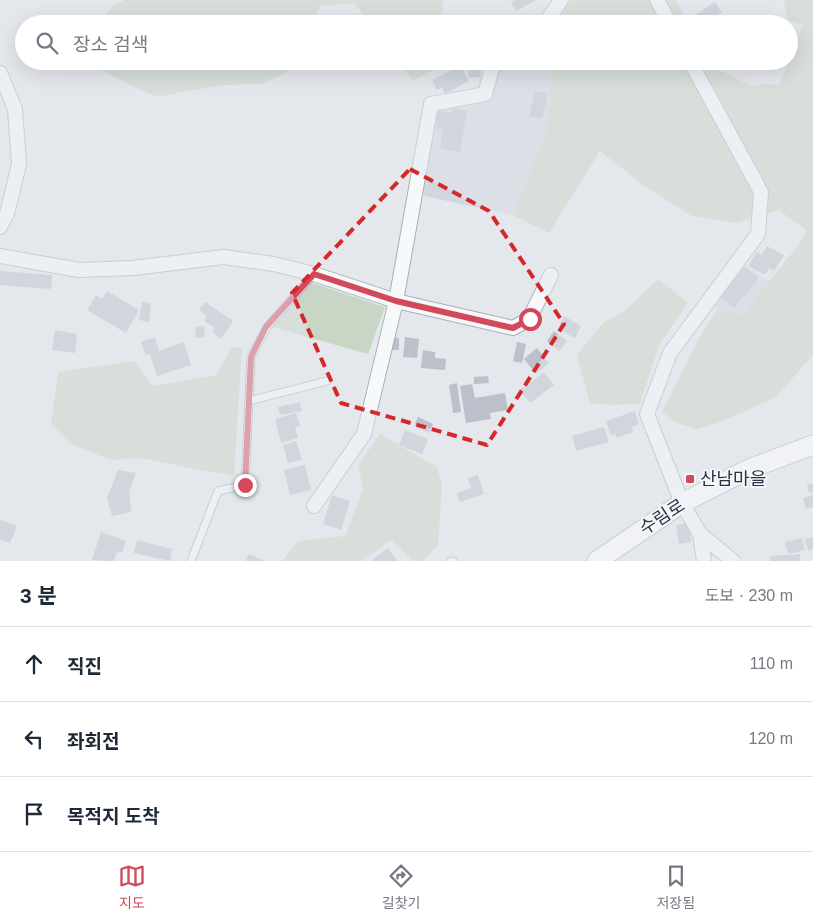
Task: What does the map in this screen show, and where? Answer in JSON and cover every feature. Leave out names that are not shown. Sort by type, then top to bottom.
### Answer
[{"type":"main road","name":"수림로","points":[[597,561],[682,503],[749,469],[813,444]]},
{"type":"street","points":[[551,15],[561,0]]},
{"type":"street","points":[[658,0],[666,15]]},
{"type":"street","points":[[314,506],[364,434],[396,301],[431,104],[484,94],[491,70]]},
{"type":"street","points":[[695,70],[761,192],[758,234],[670,353],[647,414],[682,503],[700,534],[733,561]]},
{"type":"street","points":[[0,73],[15,109],[20,164],[7,214],[0,227]]},
{"type":"street","points":[[0,256],[79,270],[133,268],[223,257],[274,264],[314,274],[396,301],[513,328],[530,319],[551,275]]},
{"type":"street","points":[[700,534],[704,561]]},
{"type":"lane","points":[[191,561],[218,491],[245,485],[251,357],[266,327],[314,274]]},
{"type":"lane","points":[[249,401],[327,381]]},
{"type":"highlighted area","points":[[410,169],[489,211],[564,324],[487,445],[341,403],[292,293]]},
{"type":"shaded area","points":[[497,70],[550,70],[551,85],[545,135],[513,215],[424,196],[423,170],[434,107],[490,95]]},
{"type":"shaded area","points":[[742,263],[769,282],[742,315],[717,310],[713,303]]},
{"type":"green space","points":[[125,0],[443,0],[442,15],[364,15],[354,3],[320,6],[316,15],[105,15],[113,6]]},
{"type":"green space","points":[[571,0],[675,0],[684,15],[562,15]]},
{"type":"green space","points":[[784,0],[813,0],[813,355],[775,398],[720,422],[697,429],[677,423],[662,412],[699,338],[717,310],[742,315],[800,243],[807,231],[779,210],[736,223],[692,216],[643,185],[600,151],[549,233],[513,215],[545,135],[551,85],[550,70],[718,70],[752,86],[763,84],[779,85],[785,70],[798,70],[798,38],[803,25],[798,23],[798,15],[787,15]]},
{"type":"green space","points":[[100,70],[290,70],[262,84],[221,85],[156,97]]},
{"type":"green space","points":[[405,70],[433,70],[413,81]]},
{"type":"green space","points":[[658,279],[688,303],[659,345],[640,404],[610,405],[590,403],[577,355],[603,323],[626,310]]},
{"type":"green space","points":[[312,283],[385,307],[368,354],[272,327]]},
{"type":"green space","points":[[232,347],[242,348],[234,475],[141,458],[110,460],[70,443],[51,424],[58,372],[134,361],[153,386],[216,375]]},
{"type":"green space","points":[[380,434],[437,467],[442,484],[438,545],[423,561],[413,561],[391,540],[362,561],[282,561],[298,541],[345,536],[363,489],[358,465]]},
{"type":"building","points":[[516,0],[536,0],[516,11],[511,2]]},
{"type":"building","points":[[715,2],[722,12],[717,15],[695,15]]},
{"type":"building","points":[[452,70],[462,70],[469,81],[445,94],[442,87],[437,90],[432,80]]},
{"type":"building","points":[[468,70],[480,70],[481,77],[469,78]]},
{"type":"building","points":[[535,91],[548,94],[542,119],[529,116]]},
{"type":"building","points":[[452,108],[467,110],[460,152],[440,148],[443,129],[436,129],[438,111],[453,113]]},
{"type":"building","points":[[767,246],[784,255],[774,271],[769,268],[765,275],[748,266],[757,252],[762,255]]},
{"type":"building","points":[[745,267],[759,278],[734,308],[720,297]]},
{"type":"building","points":[[0,271],[52,275],[51,289],[0,285]]},
{"type":"building","points":[[107,291],[139,310],[126,333],[87,310],[96,295],[102,299]]},
{"type":"building","points":[[142,302],[151,303],[149,322],[139,320]]},
{"type":"building","points":[[205,302],[233,321],[221,339],[212,332],[215,328],[204,321],[207,316],[199,310]]},
{"type":"building","points":[[564,316],[581,326],[575,338],[558,329]]},
{"type":"building","points":[[204,326],[205,337],[196,338],[195,327]]},
{"type":"building","points":[[55,330],[77,334],[75,353],[52,350]]},
{"type":"building","points":[[554,331],[567,341],[559,351],[547,341]]},
{"type":"building","points":[[155,337],[159,351],[184,342],[191,365],[157,376],[150,354],[146,355],[141,342]]},
{"type":"building","points":[[390,337],[399,338],[399,350],[390,350]]},
{"type":"building","points":[[405,337],[419,339],[417,358],[403,357]]},
{"type":"building","points":[[517,342],[526,344],[522,363],[513,361]]},
{"type":"building","points":[[537,348],[549,363],[536,374],[524,359]]},
{"type":"building","points":[[423,350],[435,352],[435,358],[446,359],[445,370],[421,368]]},
{"type":"building","points":[[544,372],[554,385],[530,403],[520,390]]},
{"type":"building","points":[[488,376],[489,383],[474,384],[474,377]]},
{"type":"building","points":[[457,383],[461,412],[453,413],[449,385]]},
{"type":"building","points":[[472,384],[475,398],[505,393],[508,410],[490,413],[491,419],[466,423],[460,386]]},
{"type":"building","points":[[300,402],[302,411],[280,415],[278,407]]},
{"type":"building","points":[[635,411],[639,424],[632,427],[633,432],[617,438],[615,434],[611,436],[606,421]]},
{"type":"building","points":[[296,413],[300,426],[295,427],[298,438],[281,443],[275,419]]},
{"type":"building","points":[[418,417],[433,424],[429,433],[414,426]]},
{"type":"building","points":[[604,427],[609,442],[576,451],[572,436]]},
{"type":"building","points":[[405,430],[428,439],[422,454],[399,445]]},
{"type":"building","points":[[296,441],[302,460],[288,463],[283,445]]},
{"type":"building","points":[[305,465],[311,490],[290,495],[284,470]]},
{"type":"building","points":[[118,470],[136,473],[129,491],[131,512],[112,516],[107,498]]},
{"type":"building","points":[[478,475],[484,494],[460,502],[457,493],[471,488],[468,478]]},
{"type":"building","points":[[813,483],[813,492],[809,493],[807,485]]},
{"type":"building","points":[[332,495],[350,501],[341,530],[323,524]]},
{"type":"building","points":[[813,495],[813,507],[806,509],[803,498]]},
{"type":"building","points":[[0,520],[17,526],[10,543],[0,539]]},
{"type":"building","points":[[688,523],[691,542],[679,544],[676,525]]},
{"type":"building","points":[[101,532],[126,541],[122,552],[116,553],[114,561],[92,560]]},
{"type":"building","points":[[813,537],[813,549],[808,551],[805,539]]},
{"type":"building","points":[[802,538],[805,550],[788,554],[785,542]]},
{"type":"building","points":[[137,540],[172,549],[170,561],[134,553]]},
{"type":"building","points":[[388,548],[398,561],[371,561]]},
{"type":"building","points":[[249,554],[264,561],[246,561]]},
{"type":"building","points":[[800,554],[800,561],[770,561],[770,556]]},
{"type":"place","name":"산남마을","points":[[690,479]]},
{"type":"route","points":[[245,485],[251,357],[266,327],[314,274],[396,301],[513,328],[530,319]]}]
